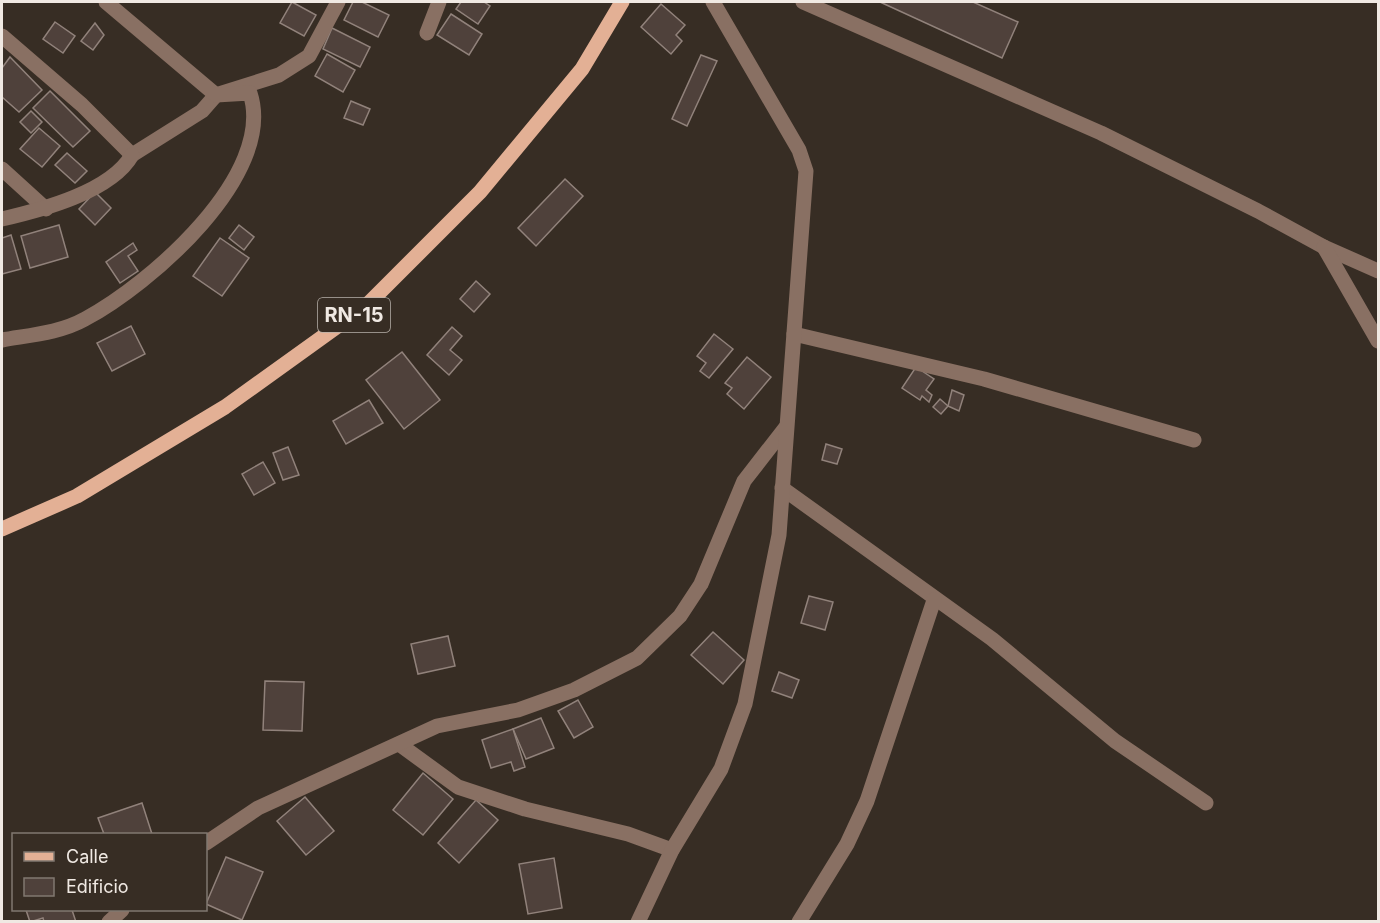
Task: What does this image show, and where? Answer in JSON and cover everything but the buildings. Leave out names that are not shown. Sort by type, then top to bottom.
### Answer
[{"type":"main road","name":"RN-15","points":[[2,530],[77,496],[225,407],[367,306],[487,183],[582,69],[622,2]]},
{"type":"street","points":[[2,340],[58,331],[85,320],[129,290],[205,221],[233,182],[246,153],[254,107],[250,93],[216,95],[106,2]]},
{"type":"street","points":[[2,219],[46,208],[102,183],[126,166],[132,155],[202,111],[216,95],[279,75],[309,56],[338,2]]},
{"type":"street","points":[[427,33],[440,2]]},
{"type":"street","points":[[638,921],[672,850],[721,769],[745,704],[779,535],[806,171],[799,150],[713,2]]},
{"type":"street","points":[[803,2],[1101,134],[1258,211],[1324,247],[1378,268]]},
{"type":"street","points":[[2,36],[82,105],[132,155]]},
{"type":"street","points":[[2,170],[46,208]]},
{"type":"street","points":[[1324,247],[1378,341]]},
{"type":"street","points":[[794,334],[984,379],[1194,440]]},
{"type":"street","points":[[207,842],[258,808],[437,726],[518,710],[574,690],[637,658],[655,643],[680,616],[701,584],[744,481],[786,427]]},
{"type":"street","points":[[782,488],[934,600],[992,639],[1115,741],[1206,803]]},
{"type":"street","points":[[799,921],[847,844],[867,801],[934,600]]},
{"type":"street","points":[[399,744],[458,787],[525,809],[628,834],[672,850]]}]
